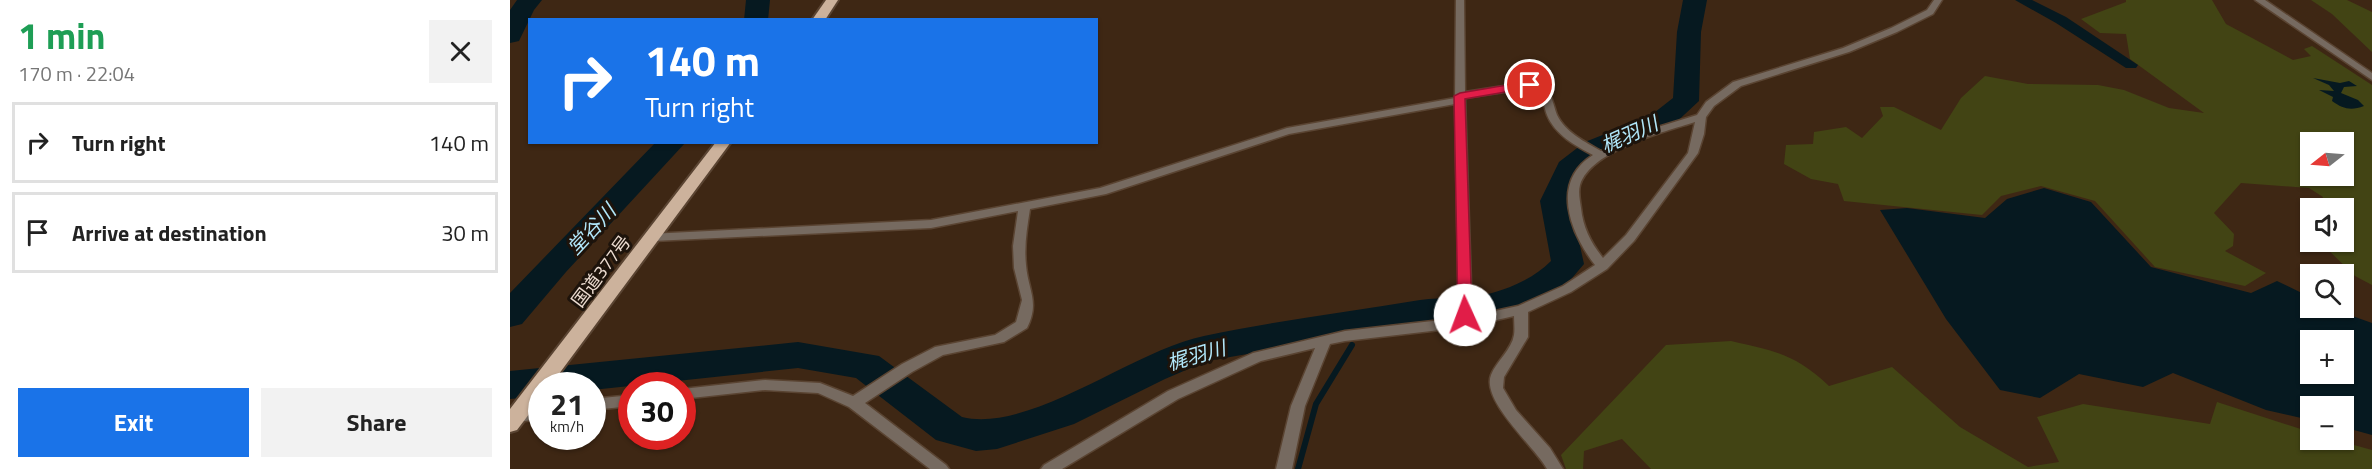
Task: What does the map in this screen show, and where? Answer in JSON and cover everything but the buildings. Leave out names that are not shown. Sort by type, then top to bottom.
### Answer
[{"type":"highway","points":[[819,18],[832,0]]},
{"type":"highway","name":"国道377号","points":[[553,372],[723,144]]},
{"type":"highway","name":"国道377号","points":[[513,420],[528,411]]},
{"type":"street","points":[[1460,0],[1465,319]]},
{"type":"street","points":[[1049,469],[1173,395],[1258,357],[1346,336],[1521,310],[1567,290],[1603,266],[1630,238],[1693,153],[1701,117],[1710,104],[1737,84],[1846,50],[1878,37],[1930,12],[1938,0]]},
{"type":"street","points":[[2259,0],[2372,77]]},
{"type":"street","points":[[653,237],[931,224],[1102,191],[1287,131],[1530,85],[1541,87],[1550,99],[1553,117],[1577,141],[1599,154]]},
{"type":"street","points":[[1603,266],[1583,241],[1575,209],[1574,184],[1583,169],[1599,154],[1633,139],[1701,117]]},
{"type":"street","points":[[860,399],[908,368],[940,351],[999,339],[1022,325],[1028,300],[1020,268],[1019,246],[1024,207]]},
{"type":"street","points":[[1521,310],[1521,337],[1497,377],[1496,388],[1511,414],[1545,452],[1555,469]]},
{"type":"street","points":[[1284,469],[1298,406],[1325,341]]},
{"type":"street","points":[[696,392],[765,385],[820,388],[860,399],[941,469]]},
{"type":"shaded area","points":[[2126,0],[2212,0],[2226,24],[2293,60],[2311,56],[2304,49],[2312,46],[2372,85],[2372,285],[2354,275],[2354,264],[2343,264],[2330,252],[2354,252],[2354,198],[2323,198],[2309,188],[2241,183],[2214,213],[2234,234],[2233,246],[2225,251],[2266,273],[2245,286],[2155,267],[2095,201],[2041,186],[2001,196],[1982,215],[1844,201],[1838,184],[1811,179],[1784,164],[1786,145],[1813,144],[1814,132],[1846,127],[1862,138],[1883,116],[1880,107],[1894,107],[1941,130],[1961,98],[1985,76],[2028,84],[2098,85],[2124,90],[2169,108],[2204,113],[2130,59],[2126,34],[2100,33],[2081,19],[2126,2]]},
{"type":"shaded area","points":[[2311,0],[2347,0],[2372,12],[2372,52],[2332,14]]},
{"type":"shaded area","points":[[1731,341],[1760,348],[1795,360],[1829,386],[1892,367],[1960,427],[2028,467],[2059,462],[2037,417],[2083,404],[2210,424],[2217,402],[2300,429],[2300,450],[2354,450],[2354,445],[2372,450],[2372,469],[1651,469],[1622,439],[1584,451],[1583,469],[1566,469],[1561,455],[1666,345]]},
{"type":"water","points":[[2313,78],[2340,83],[2349,81],[2357,86],[2344,87],[2341,93],[2358,100],[2364,106],[2351,109],[2340,106],[2332,101],[2333,97],[2319,90],[2334,91],[2329,85]]},
{"type":"water","points":[[2044,188],[2091,202],[2151,267],[2251,293],[2277,281],[2300,292],[2300,318],[2354,317],[2372,323],[2372,435],[2354,430],[2354,396],[2300,396],[2300,418],[2266,410],[2173,373],[2143,387],[2079,374],[2040,398],[2000,390],[1946,319],[1880,210],[1907,208],[1985,218],[2007,199]]},
{"type":"waterway","points":[[510,36],[523,8],[530,0]]},
{"type":"waterway","name":"堂谷川","points":[[756,18],[758,0]]},
{"type":"waterway","name":"梶羽川","points":[[510,385],[798,355],[866,366],[950,429],[976,436],[997,434],[1061,414],[1152,369],[1202,349],[1423,312],[1495,305],[1549,283],[1568,264],[1555,201],[1569,168],[1595,148],[1660,122],[1686,101],[1689,32],[1695,0]]},
{"type":"waterway","points":[[2022,0],[2061,20],[2131,65]]},
{"type":"waterway","name":"堂谷川","points":[[510,315],[555,264],[670,144]]},
{"type":"waterway","points":[[1298,469],[1316,404],[1352,345]]},
{"type":"route","points":[[1465,315],[1460,96],[1530,85]]}]
